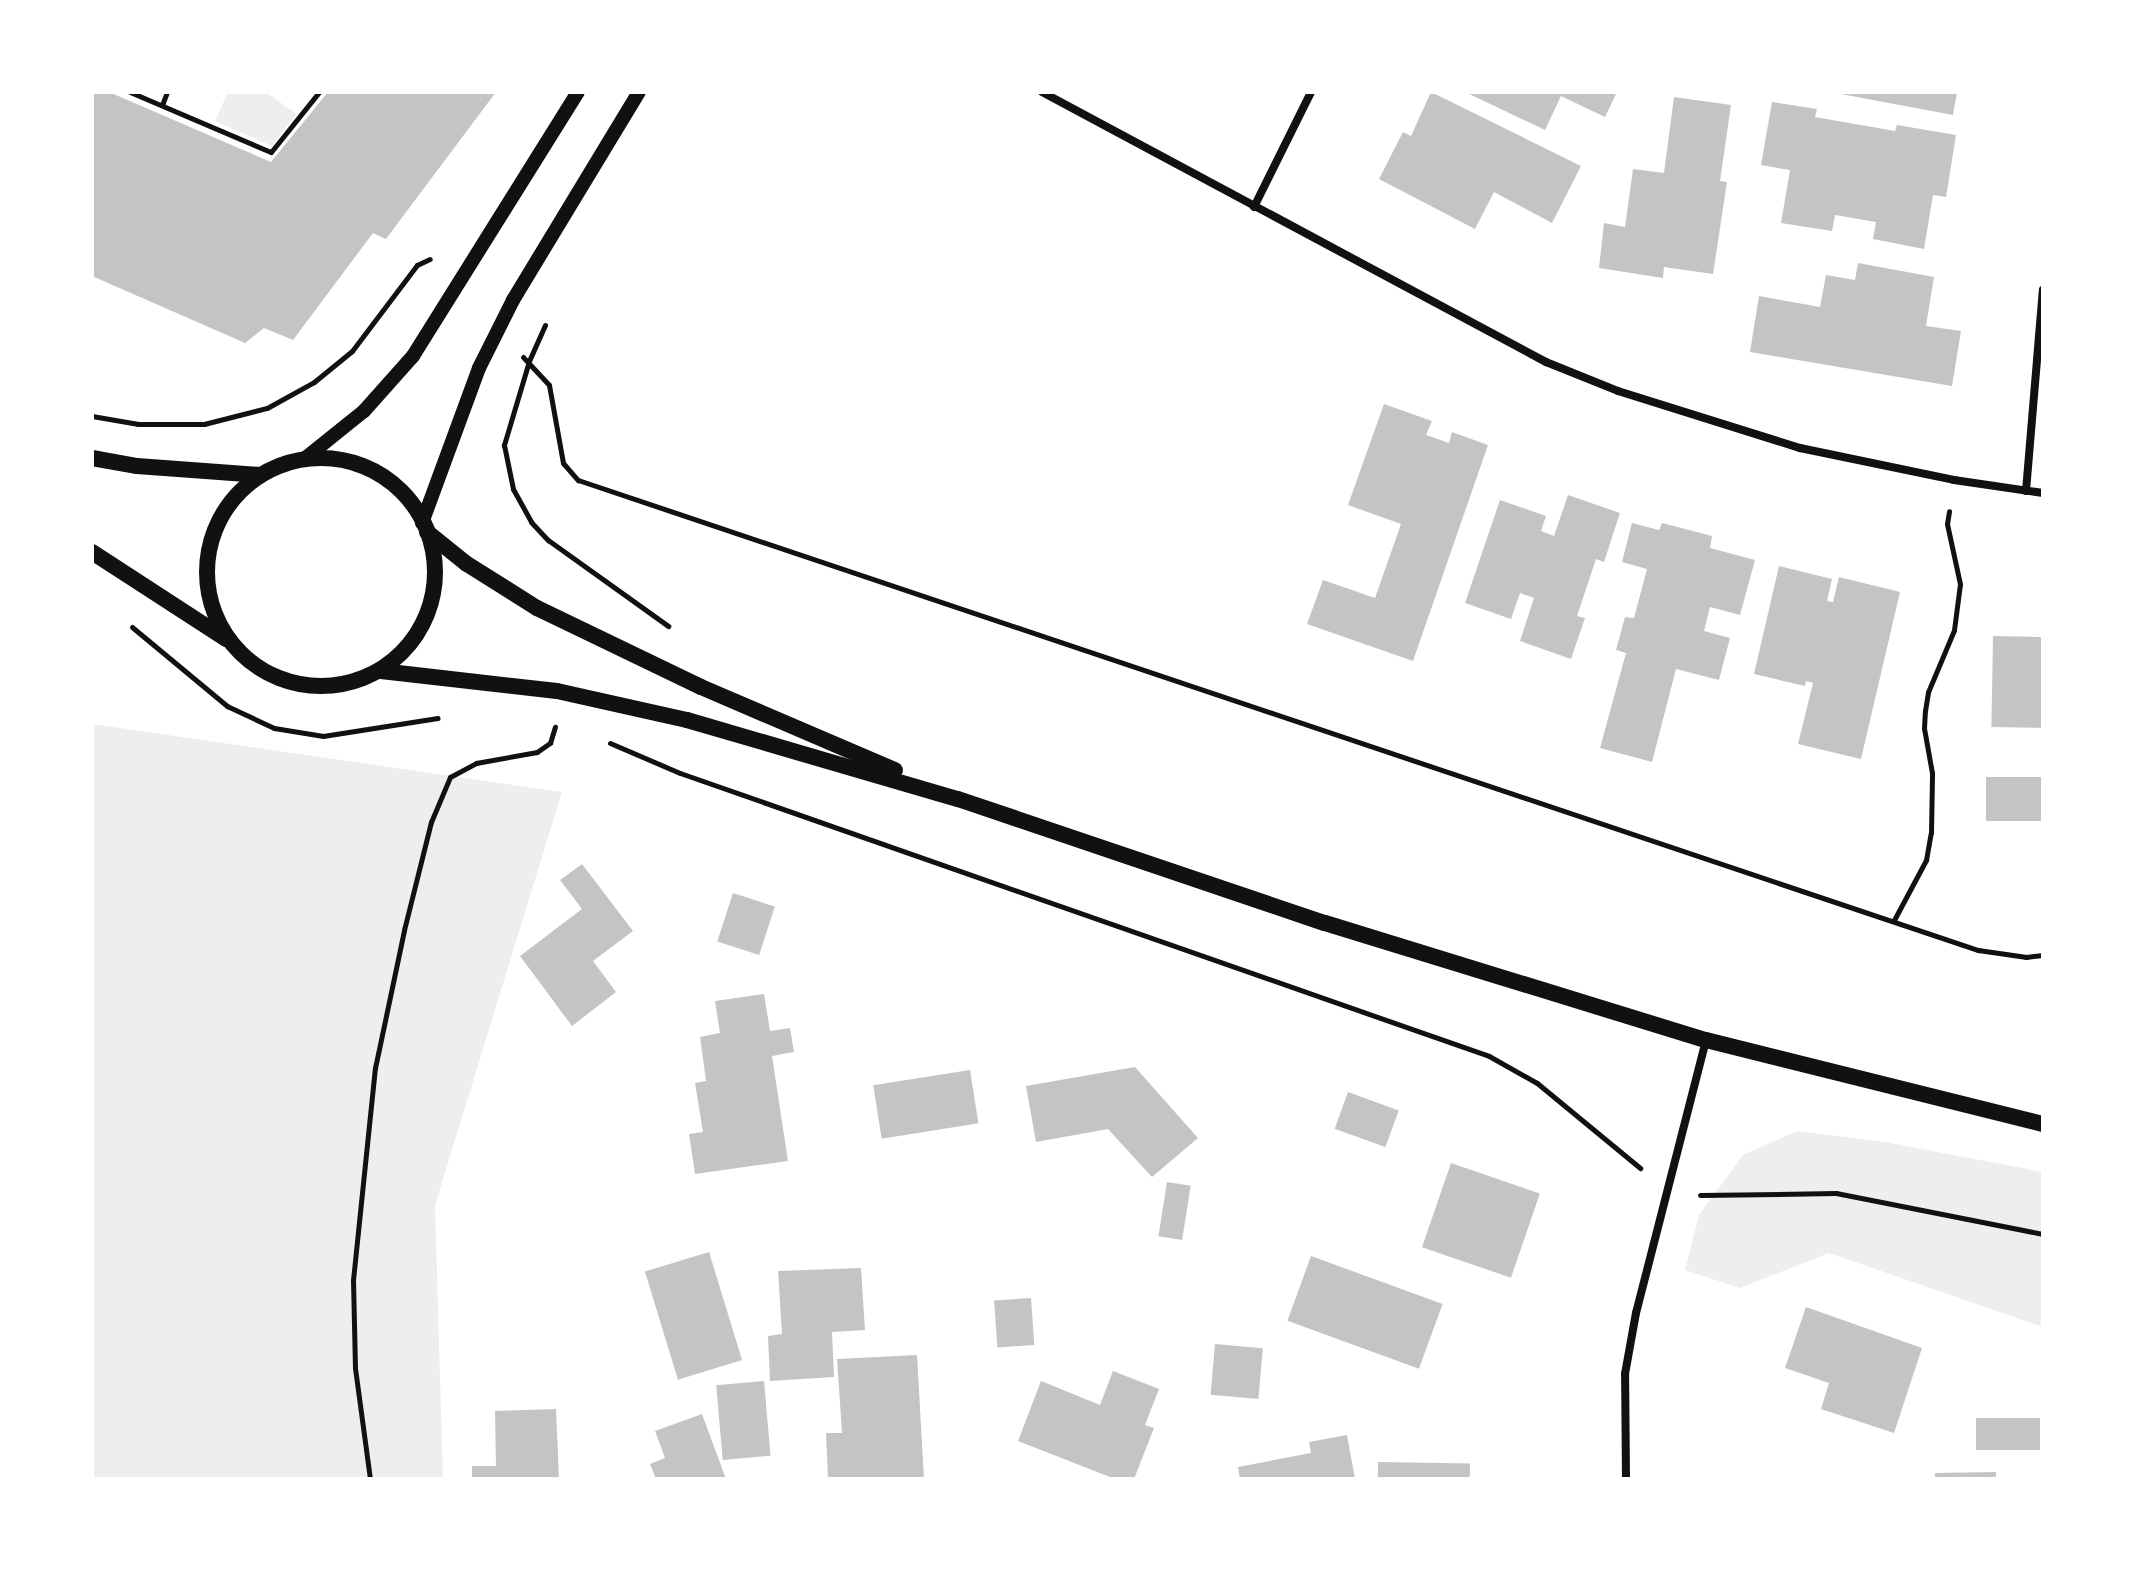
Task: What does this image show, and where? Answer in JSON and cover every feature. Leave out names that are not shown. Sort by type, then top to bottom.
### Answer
[{"type":"main road","points":[[92,458],[137,466],[262,475]]},
{"type":"main road","points":[[231,642],[210,597],[207,578],[211,541],[235,498],[262,475],[303,460],[345,460],[376,471],[405,496],[425,527],[477,571],[562,621],[701,687],[958,799]]},
{"type":"main road","points":[[92,552],[231,642],[259,668],[301,685],[324,687],[347,684],[381,671],[409,647],[433,598],[435,580],[425,527]]},
{"type":"main road","points":[[381,671],[489,681],[626,705],[958,799],[1325,923],[1706,1040],[2043,1124]]},
{"type":"street","points":[[303,460],[364,411],[413,356],[578,92]]},
{"type":"street","points":[[425,527],[479,368],[513,300],[639,92]]},
{"type":"street","points":[[1042,92],[1488,334],[1618,391],[1800,448],[1912,472],[2043,493]]},
{"type":"street","points":[[1254,207],[1311,92]]},
{"type":"street","points":[[2026,491],[2043,290]]},
{"type":"street","points":[[1626,1479],[1625,1374],[1636,1313],[1706,1040]]},
{"type":"path","points":[[130,92],[271,152],[319,92]]},
{"type":"path","points":[[162,105],[167,92]]},
{"type":"path","points":[[92,416],[138,424],[204,424],[267,408],[314,382],[352,351],[417,265]]},
{"type":"path","points":[[548,319],[529,361],[504,445],[513,489],[531,522],[548,540],[670,627]]},
{"type":"path","points":[[529,361],[549,385],[563,463],[578,480],[1978,950],[2026,957],[2043,955]]},
{"type":"path","points":[[1894,920],[1926,860],[1931,833],[1932,773],[1924,728],[1925,711],[1928,692],[1954,630],[1960,584],[1947,524],[1950,507]]},
{"type":"path","points":[[370,1479],[355,1368],[353,1280],[375,1068],[412,899],[431,822],[450,777],[476,763],[537,752],[550,743],[555,726]]},
{"type":"path","points":[[608,742],[680,773],[1489,1056],[1537,1083],[1573,1110],[1644,1171],[1665,1197],[1752,1192],[1836,1193],[2043,1234]]},
{"type":"shaded area","points":[[228,92],[266,92],[296,114],[272,146],[215,121]]},
{"type":"shaded area","points":[[92,724],[562,792],[435,1205],[443,1479],[92,1479]]},
{"type":"shaded area","points":[[1797,1131],[1885,1142],[2043,1172],[2043,1327],[1829,1253],[1740,1288],[1685,1270],[1699,1215],[1743,1155]]},
{"type":"building","points":[[92,92],[109,92],[271,162],[328,92],[496,92],[386,239],[373,233],[293,340],[264,328],[245,343],[92,276]]},
{"type":"building","points":[[1431,92],[1581,166],[1552,223],[1494,192],[1475,229],[1379,179],[1403,132],[1411,136]]},
{"type":"building","points":[[1465,92],[1617,92],[1605,117],[1561,96],[1545,130]]},
{"type":"building","points":[[1830,92],[1957,92],[1953,115]]},
{"type":"building","points":[[1674,97],[1731,105],[1720,181],[1727,182],[1713,274],[1664,267],[1663,278],[1599,268],[1604,223],[1625,227],[1633,169],[1664,173]]},
{"type":"building","points":[[1772,102],[1817,109],[1815,117],[1895,131],[1897,125],[1956,135],[1946,197],[1933,195],[1924,249],[1873,239],[1876,222],[1835,215],[1832,231],[1781,223],[1790,170],[1761,165]]},
{"type":"building","points":[[1858,263],[1934,277],[1926,326],[1961,331],[1952,386],[1750,352],[1759,296],[1820,307],[1826,275],[1855,280]]},
{"type":"building","points":[[1384,404],[1432,421],[1426,435],[1449,443],[1452,432],[1488,445],[1413,661],[1307,624],[1323,580],[1375,598],[1401,524],[1348,505]]},
{"type":"building","points":[[1568,495],[1620,513],[1604,562],[1596,559],[1577,616],[1585,618],[1571,659],[1520,641],[1534,598],[1520,593],[1511,619],[1465,603],[1500,500],[1546,516],[1541,531],[1554,536]]},
{"type":"building","points":[[1632,523],[1659,530],[1662,523],[1712,536],[1710,548],[1755,560],[1740,615],[1710,607],[1704,631],[1730,638],[1719,680],[1676,669],[1652,762],[1600,748],[1626,653],[1616,650],[1625,617],[1634,618],[1647,569],[1622,562]]},
{"type":"building","points":[[1779,566],[1832,579],[1827,601],[1833,602],[1839,577],[1900,592],[1861,759],[1798,744],[1813,683],[1806,681],[1805,686],[1754,674]]},
{"type":"building","points":[[1993,636],[2043,637],[2041,728],[1991,727]]},
{"type":"building","points":[[1986,777],[2043,777],[2043,821],[1986,821]]},
{"type":"building","points":[[582,864],[633,931],[593,961],[616,992],[572,1026],[520,956],[582,909],[560,880]]},
{"type":"building","points":[[733,893],[775,907],[759,955],[717,942]]},
{"type":"building","points":[[764,994],[770,1031],[790,1028],[794,1052],[772,1056],[788,1161],[695,1174],[689,1134],[703,1132],[695,1083],[706,1081],[700,1037],[720,1033],[715,1001]]},
{"type":"building","points":[[1135,1067],[1198,1138],[1152,1177],[1108,1129],[1036,1142],[1026,1086]]},
{"type":"building","points":[[970,1070],[978,1123],[882,1139],[873,1085]]},
{"type":"building","points":[[1348,1092],[1399,1110],[1385,1147],[1335,1129]]},
{"type":"building","points":[[1451,1163],[1540,1194],[1511,1278],[1422,1247]]},
{"type":"building","points":[[1167,1182],[1191,1186],[1182,1240],[1158,1236]]},
{"type":"building","points":[[709,1252],[742,1360],[678,1380],[645,1272]]},
{"type":"building","points":[[1311,1256],[1443,1304],[1419,1369],[1287,1321]]},
{"type":"building","points":[[861,1268],[865,1330],[832,1332],[834,1377],[770,1381],[768,1336],[782,1334],[778,1271]]},
{"type":"building","points":[[1031,1298],[1034,1345],[997,1347],[994,1301]]},
{"type":"building","points":[[1806,1307],[1922,1348],[1894,1433],[1821,1409],[1829,1383],[1785,1368]]},
{"type":"building","points":[[1215,1344],[1263,1348],[1258,1399],[1211,1395]]},
{"type":"building","points":[[917,1355],[924,1479],[828,1479],[826,1433],[842,1433],[837,1359]]},
{"type":"building","points":[[1113,1371],[1159,1389],[1145,1425],[1154,1428],[1134,1479],[1115,1479],[1018,1441],[1041,1381],[1100,1405]]},
{"type":"building","points":[[764,1381],[771,1456],[723,1460],[716,1385]]},
{"type":"building","points":[[556,1409],[559,1479],[472,1479],[472,1466],[496,1466],[495,1411]]},
{"type":"building","points":[[702,1414],[726,1479],[656,1479],[650,1464],[665,1458],[655,1431]]},
{"type":"building","points":[[1976,1418],[2040,1418],[2040,1450],[1976,1450]]},
{"type":"building","points":[[1347,1435],[1355,1479],[1240,1479],[1238,1467],[1311,1453],[1309,1442]]},
{"type":"building","points":[[1378,1462],[1470,1464],[1470,1479],[1378,1479]]},
{"type":"building","points":[[1996,1472],[1996,1479],[1935,1479],[1935,1473]]}]
